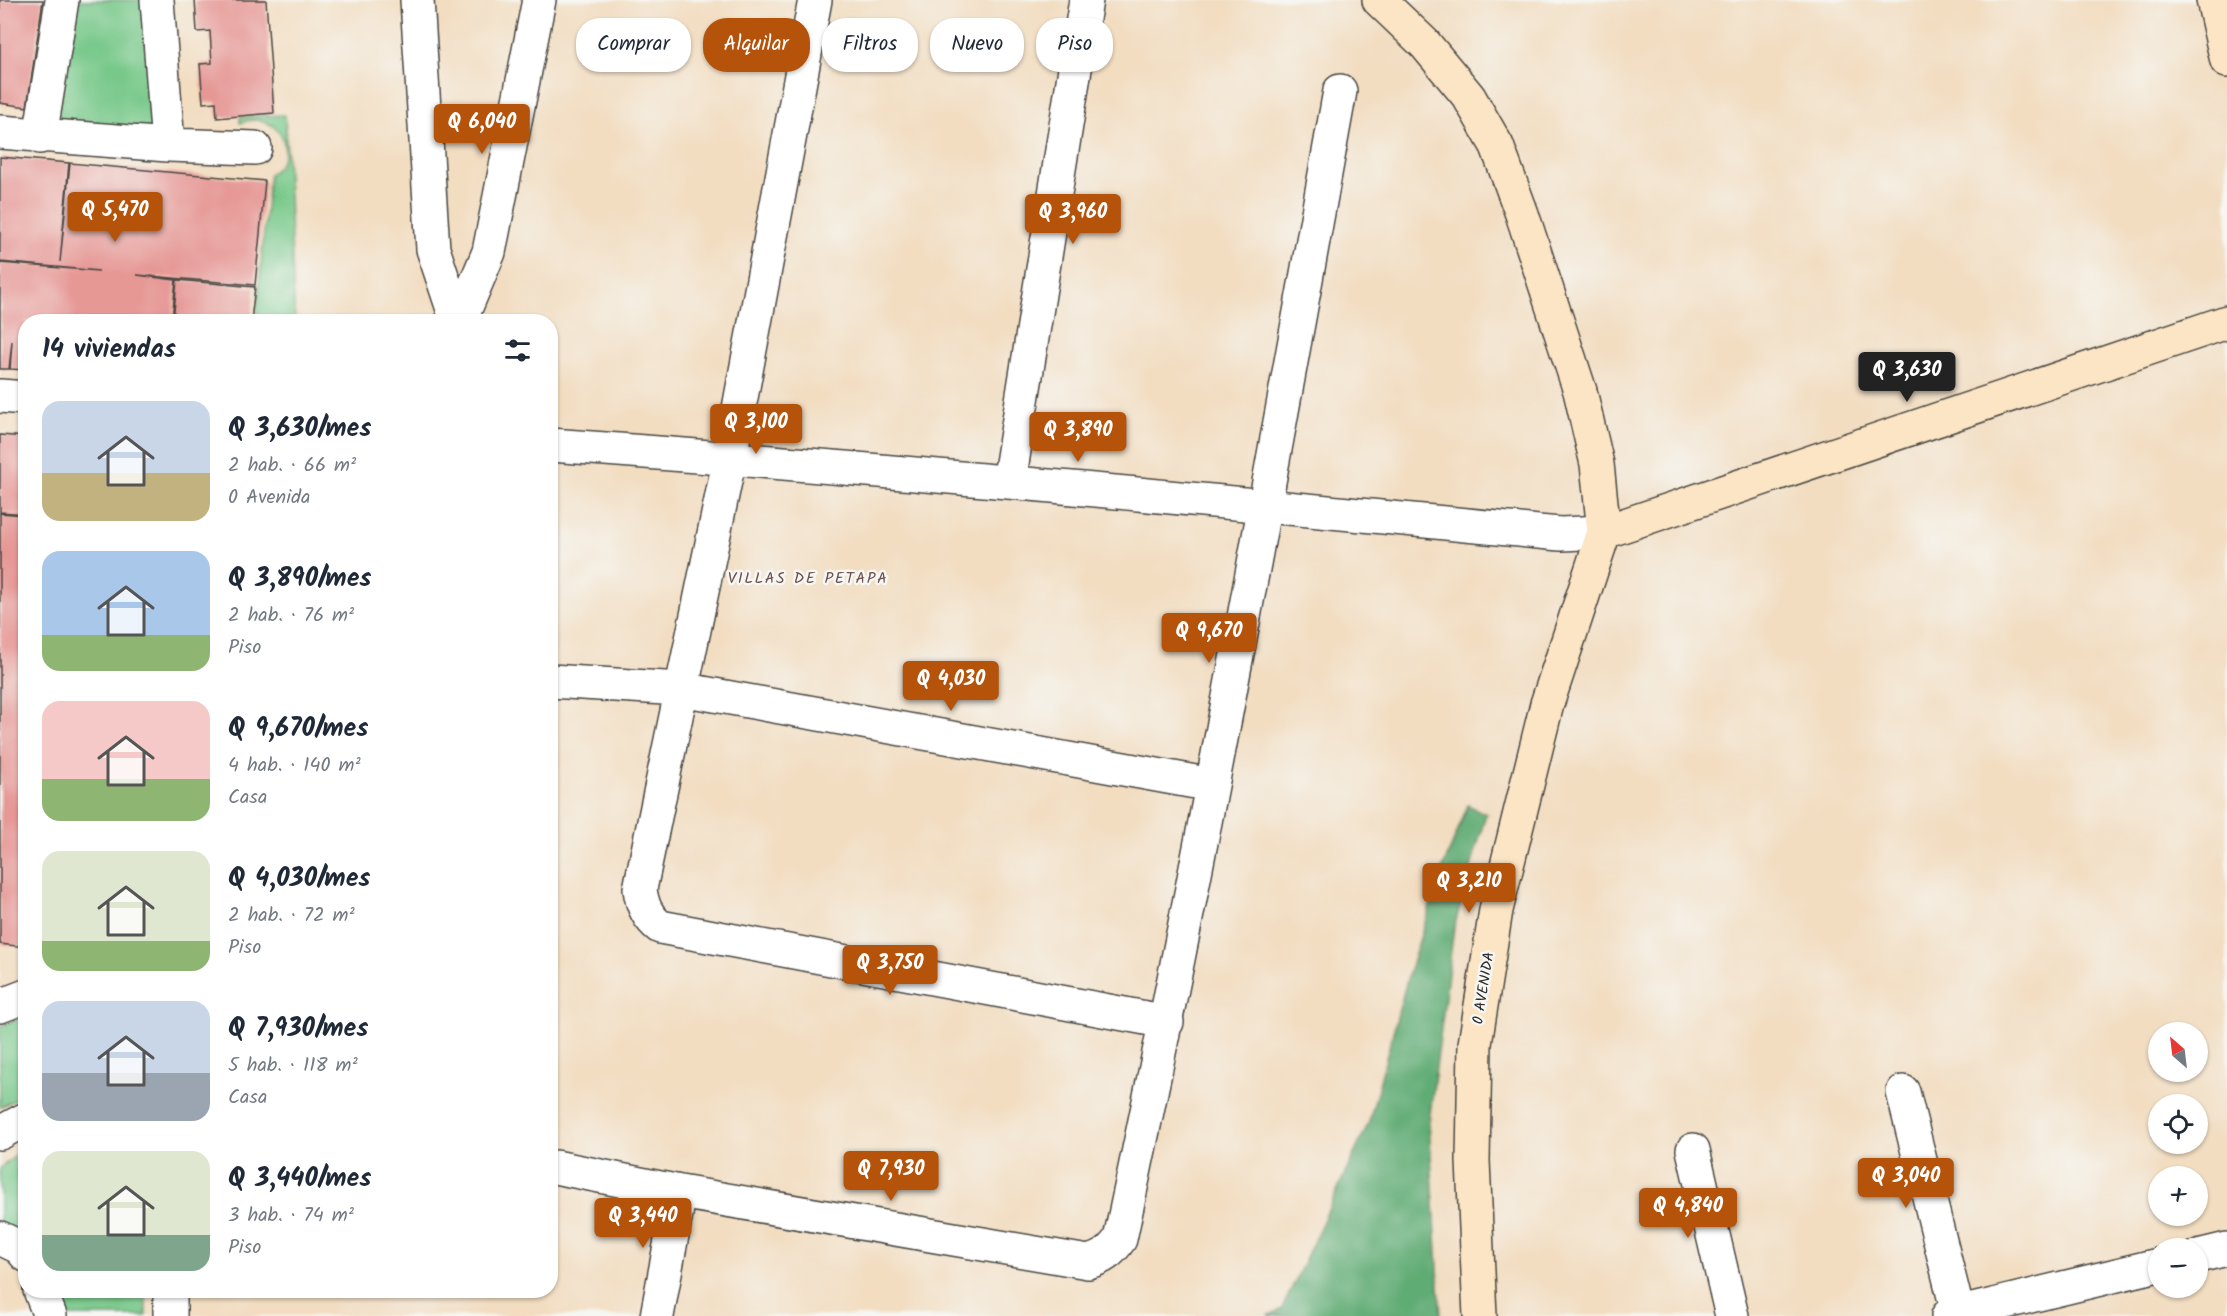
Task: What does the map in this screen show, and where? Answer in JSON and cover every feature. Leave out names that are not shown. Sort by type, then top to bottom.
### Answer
[{"type":"main road","points":[[1379,0],[1425,44],[1469,97],[1497,146],[1522,214],[1580,391],[1596,464],[1604,532],[2227,322]]},
{"type":"main road","points":[[2213,0],[2227,61]]},
{"type":"main road","name":"0 AVENIDA","points":[[1480,1316],[1473,1161],[1474,1044],[1496,910],[1547,704],[1604,532]]},
{"type":"street","points":[[40,136],[62,0]]},
{"type":"street","points":[[157,0],[168,145]]},
{"type":"street","points":[[417,0],[433,249],[456,314]]},
{"type":"street","points":[[461,314],[489,252],[539,0]]},
{"type":"street","points":[[815,0],[730,457],[640,889],[642,902],[647,914],[660,927],[1167,1022]]},
{"type":"street","points":[[1009,482],[1086,0]]},
{"type":"street","points":[[558,1168],[680,1192],[1088,1262],[1107,1255],[1120,1239],[1167,1022],[1266,506],[1340,91]]},
{"type":"street","points":[[0,132],[168,145],[255,148]]},
{"type":"street","points":[[0,396],[18,397]]},
{"type":"street","points":[[558,446],[730,457],[1561,534],[1604,532]]},
{"type":"street","points":[[558,681],[681,689],[1212,785]]},
{"type":"street","points":[[0,1006],[18,999]]},
{"type":"street","points":[[1903,1092],[1953,1315],[2148,1267]]},
{"type":"street","points":[[0,1132],[18,1123]]},
{"type":"street","points":[[1693,1150],[1732,1316]]},
{"type":"street","points":[[657,1316],[680,1192]]},
{"type":"street","points":[[0,1238],[18,1247]]},
{"type":"street","points":[[2208,1254],[2227,1249]]},
{"type":"street","points":[[43,1298],[50,1316]]},
{"type":"street","points":[[170,1298],[170,1316]]},
{"type":"green space","points":[[62,0],[157,0],[168,145],[40,137]]},
{"type":"green space","points":[[285,115],[295,314],[257,314],[269,174],[279,166],[284,156],[284,146],[275,128],[265,122],[254,120],[240,123],[240,117]]},
{"type":"green space","points":[[1468,805],[1486,814],[1454,928],[1429,1122],[1441,1316],[1268,1316],[1282,1309],[1369,1122],[1408,976],[1440,875]]},
{"type":"green space","points":[[18,1018],[18,1098],[0,1107],[0,1026]]},
{"type":"green space","points":[[18,1154],[18,1232],[0,1226],[0,1168]]},
{"type":"green space","points":[[62,1298],[146,1298],[146,1316],[68,1316]]},
{"type":"building","points":[[0,0],[43,0],[27,107],[0,103]]},
{"type":"building","points":[[195,0],[266,0],[274,113],[217,118],[216,102],[203,103],[200,64],[212,63],[210,31],[197,32]]},
{"type":"building","points":[[0,157],[69,163],[60,262],[70,163],[265,181],[255,285],[137,275],[176,280],[173,314],[18,314],[18,370],[10,369],[12,341],[9,369],[0,369],[0,263],[99,271],[0,262]]},
{"type":"building","points":[[177,280],[255,287],[252,314],[174,314]]},
{"type":"building","points":[[0,435],[18,436],[18,513],[0,512]]},
{"type":"building","points":[[0,513],[18,514],[18,946],[0,944]]},
{"type":"district","name":"VILLAS DE PETAPA","points":[[808,577]]}]
